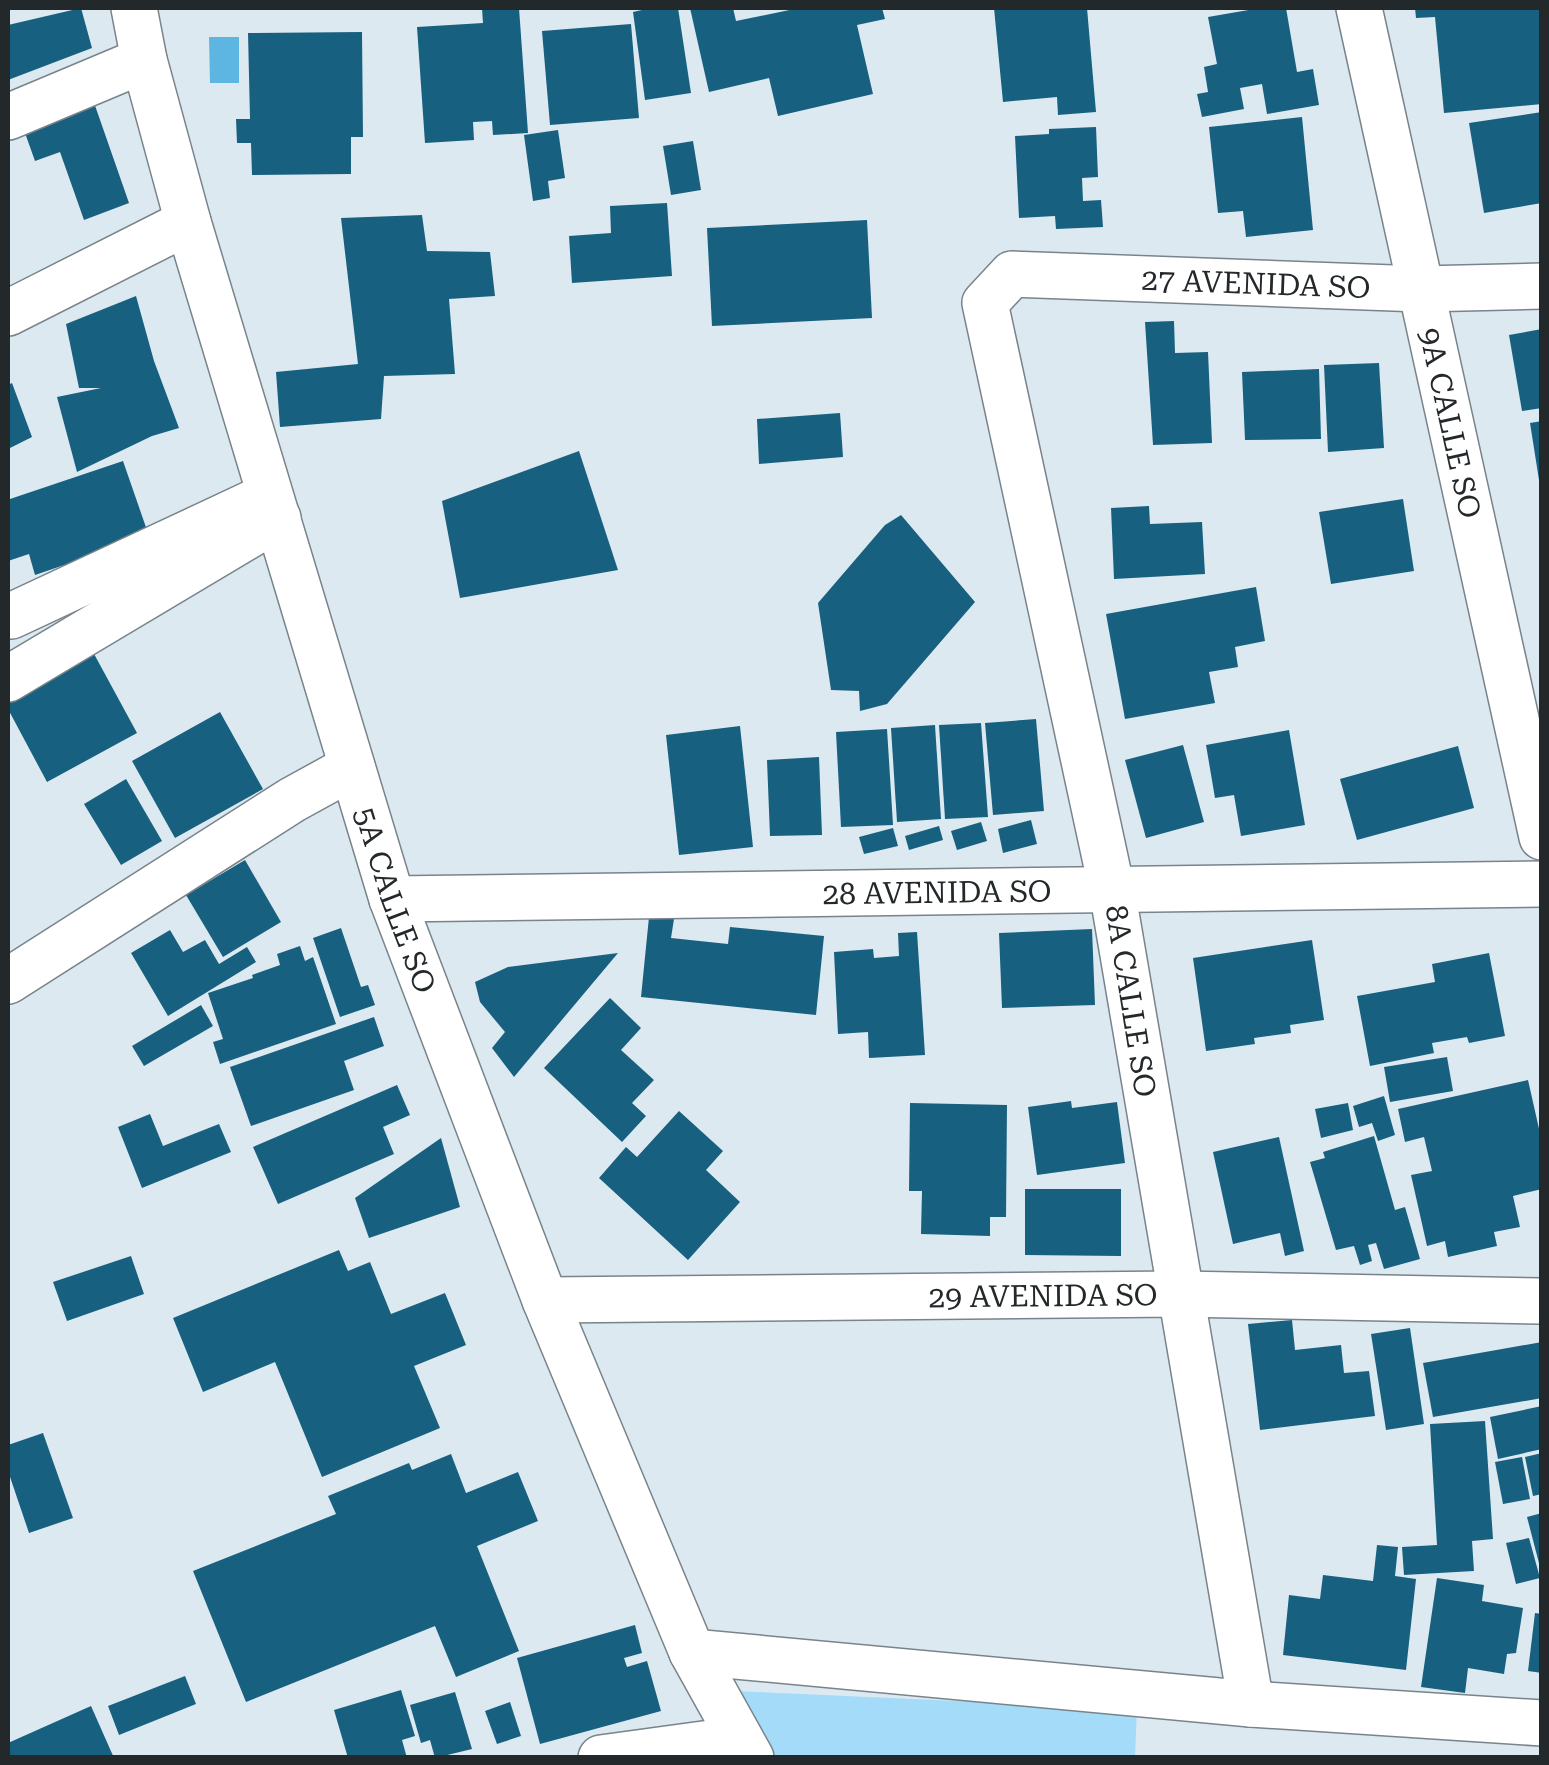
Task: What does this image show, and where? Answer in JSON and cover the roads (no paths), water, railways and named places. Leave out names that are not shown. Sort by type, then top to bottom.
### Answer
[{"type":"street","name":"5A CALLE SO","points":[[134,8],[144,60],[188,222],[392,899],[544,1300],[692,1652],[746,1748]]},
{"type":"street","name":"9A CALLE SO","points":[[1359,8],[1542,837]]},
{"type":"street","points":[[8,118],[144,60]]},
{"type":"street","points":[[8,313],[188,222]]},
{"type":"street","name":"27 AVENIDA SO","points":[[986,303],[1012,274],[1421,289],[1542,286]]},
{"type":"street","name":"8A CALLE SO","points":[[986,303],[1112,890],[1251,1704]]},
{"type":"street","points":[[11,616],[274,506]]},
{"type":"street","points":[[8,679],[274,506]]},
{"type":"street","points":[[8,980],[292,800],[352,767]]},
{"type":"street","name":"28 AVENIDA SO","points":[[392,899],[1542,884]]},
{"type":"street","name":"29 AVENIDA SO","points":[[544,1300],[1180,1294],[1542,1301]]},
{"type":"street","points":[[692,1652],[1251,1704],[1542,1723]]},
{"type":"street","points":[[601,1758],[746,1748]]}]
